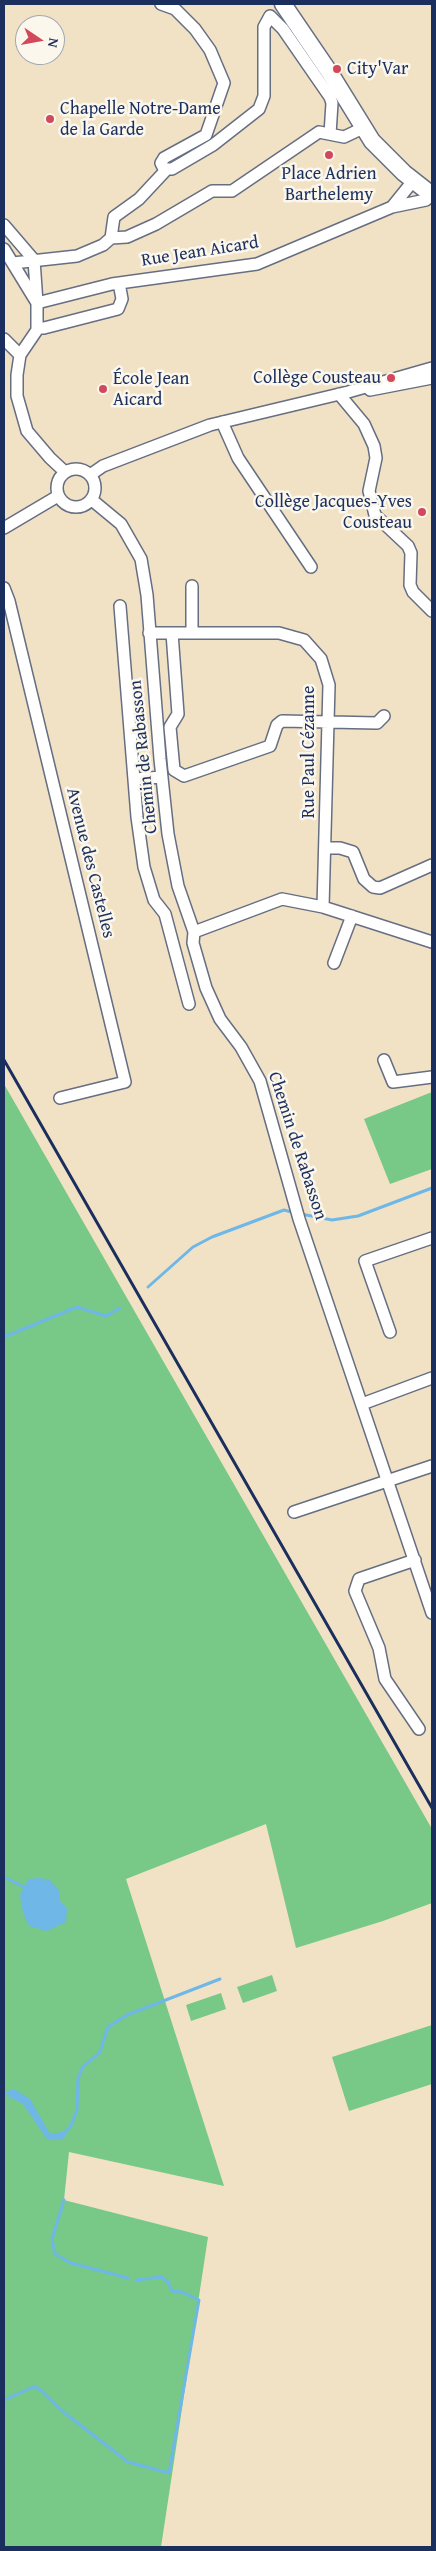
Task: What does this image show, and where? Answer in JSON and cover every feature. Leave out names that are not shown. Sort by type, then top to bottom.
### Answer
[{"type":"street","points":[[161,4],[175,9],[195,29],[210,50],[224,83],[206,135],[164,158],[161,163],[164,169],[172,169],[213,145],[259,109],[263,103],[264,28],[270,16],[283,29],[330,97],[332,103],[330,134]]},
{"type":"street","points":[[282,4],[330,72],[363,128],[382,153],[413,182],[432,195]]},
{"type":"street","points":[[111,238],[127,238],[156,224],[212,191],[232,191],[319,132],[348,136],[363,128]]},
{"type":"street","points":[[13,264],[77,256],[103,245],[111,238],[114,218],[139,199],[167,169]]},
{"type":"street","name":"Rue Jean Aicard","points":[[392,207],[413,182]]},
{"type":"street","name":"Rue Jean Aicard","points":[[36,303],[119,283],[257,264],[392,207],[426,200],[432,195]]},
{"type":"street","points":[[4,225],[34,260],[37,328],[20,355],[17,396],[27,430],[50,458],[65,472]]},
{"type":"street","points":[[4,249],[36,303]]},
{"type":"street","points":[[37,328],[44,328],[118,310],[122,299],[119,283]]},
{"type":"street","points":[[4,339],[20,355]]},
{"type":"street","points":[[90,475],[104,466],[222,422],[344,393],[432,368]]},
{"type":"street","points":[[344,393],[379,390],[432,378]]},
{"type":"street","points":[[344,393],[368,430],[374,446],[376,458],[369,491],[375,515],[408,546],[411,553],[410,585],[412,592],[432,611]]},
{"type":"street","points":[[222,422],[238,458],[311,567]]},
{"type":"street","points":[[81,469],[90,475],[96,489],[92,500],[83,506],[72,507],[62,502],[58,496],[58,480],[65,472],[81,469]]},
{"type":"street","points":[[4,528],[58,496]]},
{"type":"street","name":"Chemin de Rabasson","points":[[92,500],[121,524],[142,559],[147,595],[162,777],[178,886],[194,932],[193,943],[206,988],[220,1019],[242,1047],[260,1082],[295,1204],[362,1404],[364,1416],[389,1481],[432,1613]]},
{"type":"street","points":[[192,586],[192,633]]},
{"type":"street","name":"Avenue des Castelles","points":[[4,588],[9,601],[125,1082],[60,1098]]},
{"type":"street","points":[[120,606],[134,779],[144,867],[154,900],[165,914],[189,1004]]},
{"type":"street","name":"Rue Paul Cézanne","points":[[149,633],[279,633],[304,640],[321,659],[330,684],[323,907]]},
{"type":"street","points":[[172,633],[178,714],[170,727],[174,770],[184,776],[270,746],[277,725],[282,721],[377,723],[384,716]]},
{"type":"street","points":[[134,779],[162,777]]},
{"type":"street","points":[[326,848],[340,848],[354,852],[364,880],[373,887],[380,888],[432,865]]},
{"type":"street","points":[[194,932],[282,899],[323,907],[432,942]]},
{"type":"street","points":[[334,963],[352,916]]},
{"type":"street","points":[[384,1060],[393,1082],[432,1077]]},
{"type":"street","points":[[390,1332],[365,1261],[432,1238]]},
{"type":"street","points":[[362,1404],[432,1378]]},
{"type":"street","points":[[294,1512],[432,1466]]},
{"type":"street","points":[[415,1560],[358,1579],[355,1590],[379,1648],[385,1679],[419,1729]]},
{"type":"green space","points":[[4,1084],[432,1829],[432,1903],[383,1921],[296,1948],[266,1824],[126,1879],[224,2186],[69,2152],[64,2200],[208,2237],[161,2547],[4,2547]]},
{"type":"green space","points":[[432,1092],[432,1169],[390,1184],[364,1119]]},
{"type":"green space","points":[[272,1975],[277,1991],[243,2003],[237,1987]]},
{"type":"green space","points":[[221,1993],[226,2009],[191,2021],[186,2005]]},
{"type":"green space","points":[[432,2025],[432,2084],[349,2111],[332,2057]]},
{"type":"water","points":[[28,1879],[50,1880],[59,1891],[60,1901],[67,1908],[66,1922],[47,1931],[29,1926],[23,1913],[20,1895]]},
{"type":"water","points":[[14,2089],[30,2099],[50,2134],[68,2131],[63,2140],[47,2139],[23,2104],[7,2096],[10,2095],[9,2090]]},
{"type":"waterway","points":[[301,1214],[332,1220],[358,1216],[432,1188]]},
{"type":"waterway","points":[[148,1287],[193,1247],[212,1237],[284,1210],[295,1213]]},
{"type":"waterway","points":[[4,1337],[77,1307],[106,1316],[120,1308]]},
{"type":"waterway","points":[[4,1877],[24,1887]]},
{"type":"waterway","points":[[64,2133],[71,2126],[77,2110],[78,2079],[82,2068],[100,2052],[108,2027],[127,2015],[220,1979]]},
{"type":"waterway","points":[[4,2093],[13,2093]]},
{"type":"waterway","points":[[64,2200],[52,2239],[55,2254],[71,2263],[128,2278]]},
{"type":"waterway","points":[[4,2400],[33,2387],[38,2388],[66,2414],[128,2462],[169,2473],[199,2300],[182,2292],[172,2291],[168,2282],[162,2277],[136,2280]]},
{"type":"railway","points":[[4,1060],[432,1808]]},
{"type":"place","name":"City'Var","points":[[337,69]]},
{"type":"place","name":"Chapelle Notre-Dame de la Garde","points":[[50,119]]},
{"type":"place","name":"Place Adrien Barthelemy","points":[[329,155]]},
{"type":"place","name":"Collège Cousteau","points":[[391,378]]},
{"type":"place","name":"École Jean Aicard","points":[[103,389]]},
{"type":"place","name":"Collège Jacques-Yves Cousteau","points":[[422,512]]}]
